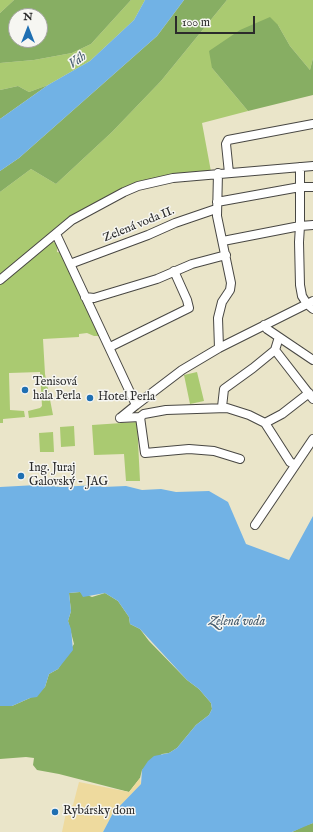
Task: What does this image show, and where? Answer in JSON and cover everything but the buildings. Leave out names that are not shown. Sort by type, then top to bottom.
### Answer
[{"type":"street","points":[[229,173],[226,144],[228,140],[313,124]]},
{"type":"street","points":[[0,280],[72,220],[138,186],[173,178],[313,166]]},
{"type":"street","points":[[295,465],[290,462],[265,423],[249,415],[222,407],[166,410],[120,418],[182,370],[219,348],[264,325],[311,305],[302,296],[300,285],[300,167]]},
{"type":"street","points":[[218,174],[216,205],[218,224],[226,255],[231,286],[222,302],[218,318],[219,348]]},
{"type":"street","name":"Zelená voda II.","points":[[70,264],[148,235],[216,205],[300,187],[313,187]]},
{"type":"street","points":[[223,241],[300,226],[313,225]]},
{"type":"street","points":[[56,234],[85,297],[92,302],[110,347],[142,415],[145,453],[189,449],[214,451],[240,459]]},
{"type":"street","points":[[92,302],[157,279],[174,271],[226,255]]},
{"type":"street","points":[[110,347],[189,308],[174,271]]},
{"type":"street","points":[[264,325],[279,338],[313,360]]},
{"type":"street","points":[[222,407],[224,389],[275,350],[279,338]]},
{"type":"street","points":[[265,423],[311,396],[275,350]]},
{"type":"street","points":[[255,525],[313,439]]},
{"type":"green space","points":[[0,0],[14,0],[0,13]]},
{"type":"green space","points":[[14,0],[131,0],[91,44],[72,53],[34,60],[0,63],[0,13]]},
{"type":"green space","points":[[131,0],[145,0],[134,20],[90,61],[48,85],[29,92],[18,86],[0,90],[0,63],[34,60],[72,53],[91,44]]},
{"type":"green space","points":[[184,0],[227,0],[161,81],[112,132],[56,184],[31,169],[0,192],[0,171],[19,158],[157,36]]},
{"type":"green space","points":[[227,0],[313,0],[313,58],[310,70],[290,46],[278,25],[212,68],[248,111],[202,123],[212,177],[183,180],[137,189],[98,209],[58,234],[61,223],[0,275],[0,192],[31,169],[56,184],[112,132],[161,81]]},
{"type":"green space","points":[[270,17],[278,25],[290,46],[310,70],[313,58],[313,95],[248,111],[212,68],[209,51],[240,30]]},
{"type":"green space","points":[[48,85],[0,119],[0,90],[18,86],[29,92]]},
{"type":"green space","points":[[52,242],[58,243],[57,252],[63,253],[101,336],[94,336],[87,333],[79,334],[79,337],[43,339],[45,374],[53,415],[29,418],[28,411],[40,408],[42,406],[40,372],[9,373],[10,410],[24,411],[25,417],[3,419],[3,423],[0,423],[0,282]]},
{"type":"green space","points":[[197,372],[204,401],[190,404],[184,375]]},
{"type":"green space","points":[[137,422],[140,481],[126,481],[124,454],[94,455],[92,425]]},
{"type":"green space","points":[[74,426],[75,446],[61,447],[60,427]]},
{"type":"green space","points":[[53,432],[54,452],[40,452],[39,433]]},
{"type":"green space","points":[[80,592],[92,597],[105,593],[118,601],[129,617],[130,624],[140,629],[149,641],[187,680],[199,689],[211,703],[212,709],[209,715],[196,725],[177,748],[169,753],[162,754],[142,770],[140,778],[129,792],[59,774],[37,770],[33,765],[34,758],[26,757],[0,759],[0,706],[12,706],[30,698],[45,687],[49,674],[58,669],[74,644],[68,621],[71,611],[69,593]]},
{"type":"green space","points":[[313,823],[313,832],[292,832],[304,826]]},
{"type":"sand","points":[[140,778],[141,784],[113,813],[103,832],[62,832],[67,808],[73,805],[79,782],[129,792]]},
{"type":"water","points":[[145,0],[184,0],[157,36],[19,158],[0,171],[0,119],[48,85],[90,61],[134,20]]},
{"type":"water","name":"Zelená voda","points":[[37,485],[62,487],[95,485],[103,487],[126,486],[142,490],[161,489],[176,492],[209,491],[228,502],[246,544],[289,560],[313,516],[313,823],[292,832],[103,832],[113,813],[141,784],[142,770],[148,761],[154,756],[169,753],[177,748],[196,725],[209,715],[212,709],[211,703],[199,689],[187,680],[140,629],[130,624],[129,617],[118,601],[105,593],[83,597],[80,592],[69,593],[71,611],[68,621],[71,629],[73,650],[58,669],[49,674],[45,687],[37,697],[30,698],[12,706],[0,706],[0,487]]},
{"type":"place","name":"Tenisová hala Perla","points":[[25,390]]},
{"type":"place","name":"Hotel Perla","points":[[90,398]]},
{"type":"place","name":"Ing. Juraj Galovský - JAG","points":[[21,476]]},
{"type":"place","name":"Rybársky dom","points":[[55,812]]},
{"type":"water label","name":"Váh","points":[[78,61]]}]
